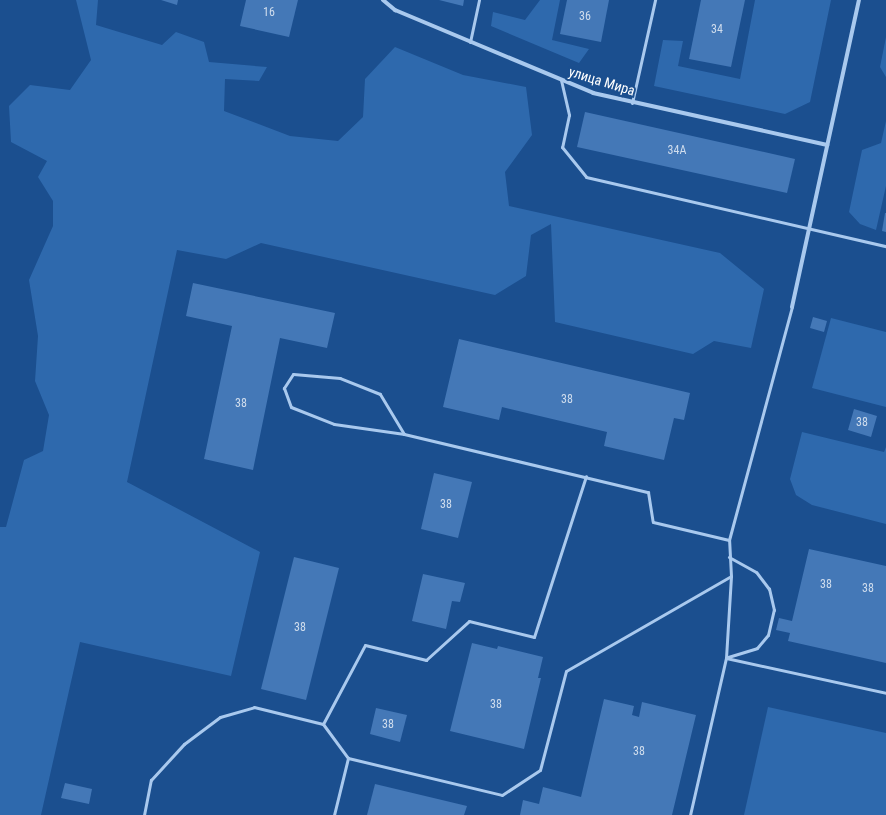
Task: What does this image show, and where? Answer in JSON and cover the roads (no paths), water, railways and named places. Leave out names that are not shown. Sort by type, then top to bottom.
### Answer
[{"type":"street","name":"улица Мира","points":[[383,0],[394,10],[593,93],[632,103],[828,145]]},
{"type":"street","points":[[792,307],[859,0]]},
{"type":"lane","points":[[470,42],[479,0]]},
{"type":"lane","points":[[632,103],[655,0]]},
{"type":"lane","points":[[561,80],[569,115],[562,147],[586,177],[886,246]]},
{"type":"lane","points":[[690,815],[726,658],[731,576],[729,540],[792,307]]},
{"type":"lane","points":[[404,434],[380,394],[340,378],[293,374],[284,388],[291,407],[334,424],[404,434],[586,476],[648,492],[653,522],[729,540]]},
{"type":"lane","points":[[323,724],[365,645],[426,660],[469,621],[534,637],[586,476]]},
{"type":"lane","points":[[726,658],[757,648],[768,635],[774,610],[769,589],[756,572],[729,556]]},
{"type":"lane","points":[[144,815],[151,780],[184,744],[220,717],[254,707],[323,724],[348,758],[502,795],[540,770],[566,671],[731,576]]},
{"type":"lane","points":[[726,658],[886,693]]},
{"type":"lane","points":[[334,815],[348,758]]}]
